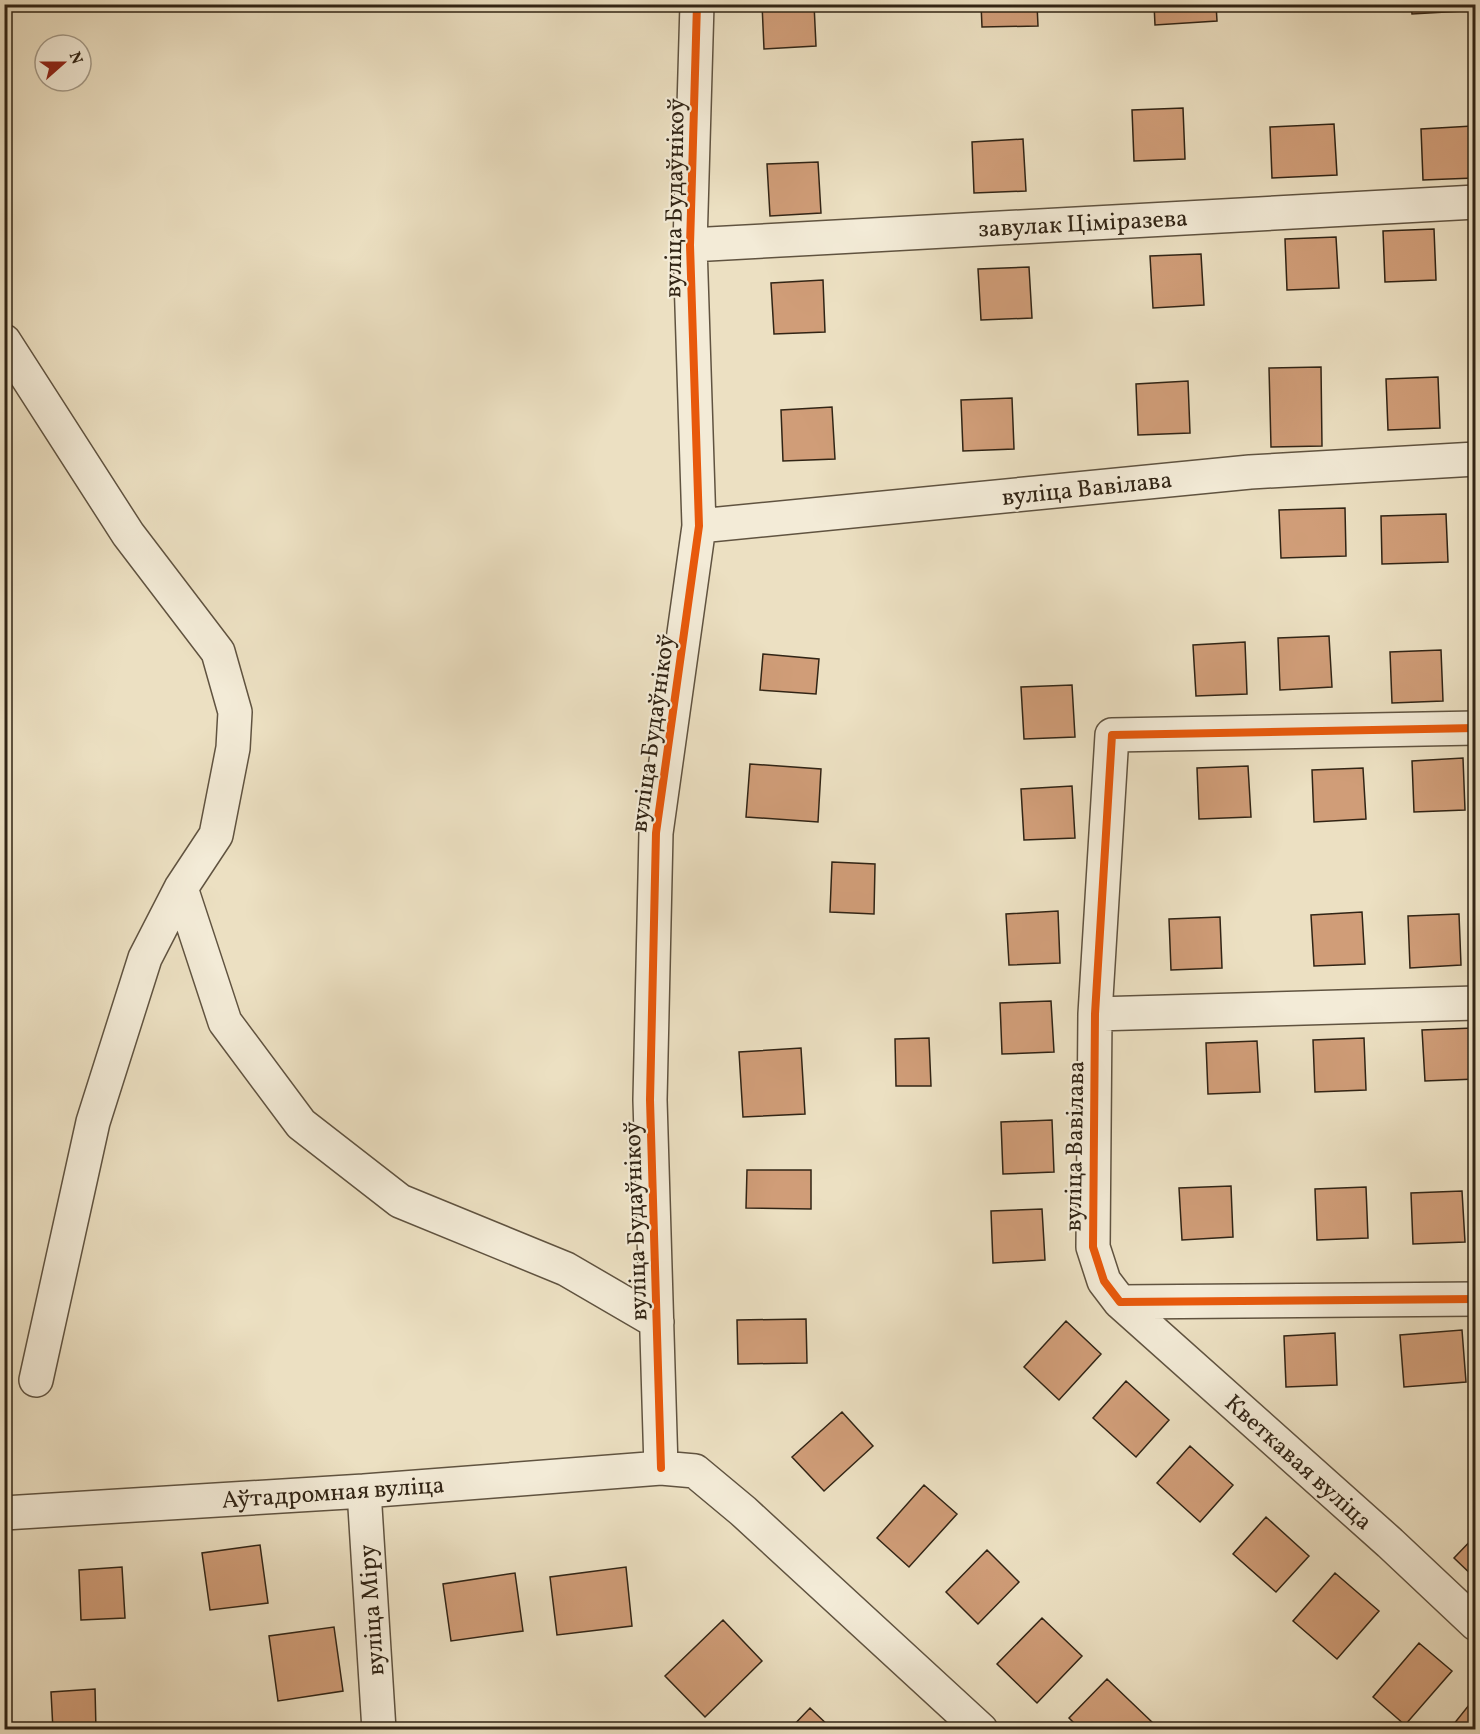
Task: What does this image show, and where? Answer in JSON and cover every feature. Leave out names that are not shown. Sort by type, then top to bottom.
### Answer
[{"type":"street","name":"вуліца Будаўнікоў","points":[[662,1468],[650,1100],[657,833],[699,526],[690,245],[697,4]]},
{"type":"street","name":"завулак Ціміразева","points":[[690,245],[1476,202]]},
{"type":"street","points":[[4,341],[128,534],[218,652],[235,712],[233,748],[216,835],[181,888],[145,958],[93,1122],[36,1380]]},
{"type":"street","name":"вуліца Вавілава","points":[[699,526],[1250,472],[1476,459]]},
{"type":"street","name":"вуліца Вавілава","points":[[1120,1302],[1104,1281],[1093,1247],[1095,1014],[1112,735],[1476,728]]},
{"type":"street","points":[[181,888],[225,1022],[301,1124],[400,1201],[566,1269],[657,1322]]},
{"type":"street","points":[[1095,1014],[1476,1003]]},
{"type":"street","points":[[1120,1302],[1476,1299]]},
{"type":"street","name":"Кветкавая вуліца","points":[[1120,1302],[1476,1624]]},
{"type":"street","points":[[662,1468],[695,1471],[742,1511],[981,1730]]},
{"type":"street","name":"Аўтадромная вуліца","points":[[4,1513],[364,1491],[662,1468]]},
{"type":"street","name":"вуліца Міру","points":[[364,1491],[379,1730]]},
{"type":"building","points":[[762,4],[814,4],[816,46],[764,49]]},
{"type":"building","points":[[981,4],[1037,4],[1038,26],[982,27]]},
{"type":"building","points":[[1154,4],[1216,4],[1217,21],[1155,25]]},
{"type":"building","points":[[1288,4],[1340,4],[1340,6],[1288,8]]},
{"type":"building","points":[[1411,4],[1463,4],[1463,11],[1412,14]]},
{"type":"building","points":[[1183,108],[1185,159],[1134,161],[1132,110]]},
{"type":"building","points":[[1334,124],[1337,175],[1272,178],[1270,127]]},
{"type":"building","points":[[1472,126],[1474,178],[1423,180],[1421,129]]},
{"type":"building","points":[[1023,139],[1026,191],[974,193],[972,142]]},
{"type":"building","points":[[818,162],[821,213],[770,216],[767,164]]},
{"type":"building","points":[[1434,229],[1436,280],[1385,282],[1383,231]]},
{"type":"building","points":[[1336,237],[1339,288],[1287,290],[1285,239]]},
{"type":"building","points":[[1201,254],[1204,305],[1153,308],[1150,256]]},
{"type":"building","points":[[1029,267],[1032,318],[981,320],[978,269]]},
{"type":"building","points":[[823,280],[825,332],[774,334],[771,283]]},
{"type":"building","points":[[1321,367],[1322,446],[1271,447],[1269,368]]},
{"type":"building","points":[[1438,377],[1440,428],[1388,430],[1386,379]]},
{"type":"building","points":[[1188,381],[1190,433],[1138,435],[1136,384]]},
{"type":"building","points":[[1012,398],[1014,449],[963,451],[961,400]]},
{"type":"building","points":[[832,407],[835,459],[783,461],[781,410]]},
{"type":"building","points":[[1345,508],[1346,556],[1281,558],[1279,510]]},
{"type":"building","points":[[1446,514],[1448,562],[1382,564],[1381,516]]},
{"type":"building","points":[[1329,636],[1332,687],[1280,690],[1278,638]]},
{"type":"building","points":[[1245,642],[1247,694],[1196,696],[1193,645]]},
{"type":"building","points":[[1441,650],[1443,701],[1392,703],[1390,652]]},
{"type":"building","points":[[763,654],[819,659],[816,694],[760,690]]},
{"type":"building","points":[[1072,685],[1075,737],[1024,739],[1021,687]]},
{"type":"building","points":[[1463,758],[1465,810],[1414,812],[1412,761]]},
{"type":"building","points":[[750,764],[821,769],[818,822],[746,817]]},
{"type":"building","points":[[1248,766],[1251,817],[1199,819],[1197,768]]},
{"type":"building","points":[[1363,768],[1366,819],[1314,822],[1312,770]]},
{"type":"building","points":[[1072,786],[1075,838],[1024,840],[1021,789]]},
{"type":"building","points":[[832,862],[875,864],[874,914],[830,912]]},
{"type":"building","points":[[1058,911],[1060,963],[1009,965],[1006,914]]},
{"type":"building","points":[[1362,912],[1365,964],[1314,966],[1311,915]]},
{"type":"building","points":[[1459,914],[1461,965],[1410,968],[1408,916]]},
{"type":"building","points":[[1220,917],[1222,968],[1171,970],[1169,919]]},
{"type":"building","points":[[1051,1001],[1054,1052],[1002,1054],[1000,1003]]},
{"type":"building","points":[[1473,1028],[1476,1079],[1425,1081],[1422,1030]]},
{"type":"building","points":[[929,1038],[931,1086],[896,1086],[895,1039]]},
{"type":"building","points":[[1364,1038],[1366,1090],[1315,1092],[1313,1040]]},
{"type":"building","points":[[1257,1041],[1260,1092],[1208,1094],[1206,1043]]},
{"type":"building","points":[[801,1048],[805,1114],[743,1117],[739,1052]]},
{"type":"building","points":[[1052,1120],[1054,1172],[1003,1174],[1001,1122]]},
{"type":"building","points":[[747,1170],[811,1170],[811,1209],[746,1208]]},
{"type":"building","points":[[1231,1186],[1233,1237],[1182,1240],[1179,1188]]},
{"type":"building","points":[[1366,1187],[1368,1238],[1317,1240],[1315,1189]]},
{"type":"building","points":[[1462,1191],[1465,1242],[1413,1244],[1411,1193]]},
{"type":"building","points":[[1042,1209],[1045,1260],[993,1263],[991,1211]]},
{"type":"building","points":[[806,1319],[807,1363],[738,1364],[737,1320]]},
{"type":"building","points":[[1066,1321],[1101,1354],[1059,1400],[1024,1367]]},
{"type":"building","points":[[1462,1330],[1466,1382],[1404,1387],[1400,1335]]},
{"type":"building","points":[[1335,1333],[1337,1385],[1286,1387],[1284,1336]]},
{"type":"building","points":[[1126,1381],[1169,1420],[1136,1457],[1093,1418]]},
{"type":"building","points":[[842,1412],[873,1446],[824,1491],[792,1457]]},
{"type":"building","points":[[1190,1446],[1233,1485],[1200,1522],[1157,1483]]},
{"type":"building","points":[[924,1485],[957,1514],[909,1567],[877,1538]]},
{"type":"building","points":[[1266,1517],[1309,1556],[1276,1592],[1233,1554]]},
{"type":"building","points":[[1476,1535],[1476,1579],[1454,1558]]},
{"type":"building","points":[[260,1545],[268,1603],[210,1610],[202,1553]]},
{"type":"building","points":[[987,1550],[1019,1582],[978,1624],[946,1592]]},
{"type":"building","points":[[122,1567],[125,1618],[81,1620],[79,1570]]},
{"type":"building","points":[[626,1567],[632,1626],[557,1635],[550,1577]]},
{"type":"building","points":[[515,1573],[523,1631],[451,1641],[443,1584]]},
{"type":"building","points":[[1335,1573],[1379,1611],[1337,1659],[1293,1621]]},
{"type":"building","points":[[1042,1618],[1082,1656],[1037,1703],[997,1664]]},
{"type":"building","points":[[723,1620],[762,1661],[705,1717],[665,1676]]},
{"type":"building","points":[[334,1627],[343,1691],[278,1701],[269,1636]]},
{"type":"building","points":[[1419,1643],[1452,1671],[1405,1725],[1373,1697]]},
{"type":"building","points":[[1107,1679],[1153,1723],[1147,1730],[1081,1730],[1069,1718]]},
{"type":"building","points":[[95,1689],[96,1730],[53,1730],[51,1692]]},
{"type":"building","points":[[1473,1700],[1476,1703],[1476,1730],[1449,1730]]},
{"type":"building","points":[[810,1708],[833,1730],[789,1730]]},
{"type":"cycle path","points":[[661,1468],[650,1100],[656,833],[699,526],[690,245],[697,4]]},
{"type":"cycle path","points":[[1476,728],[1112,735],[1095,1014],[1093,1247],[1104,1281],[1120,1302],[1476,1299]]}]
